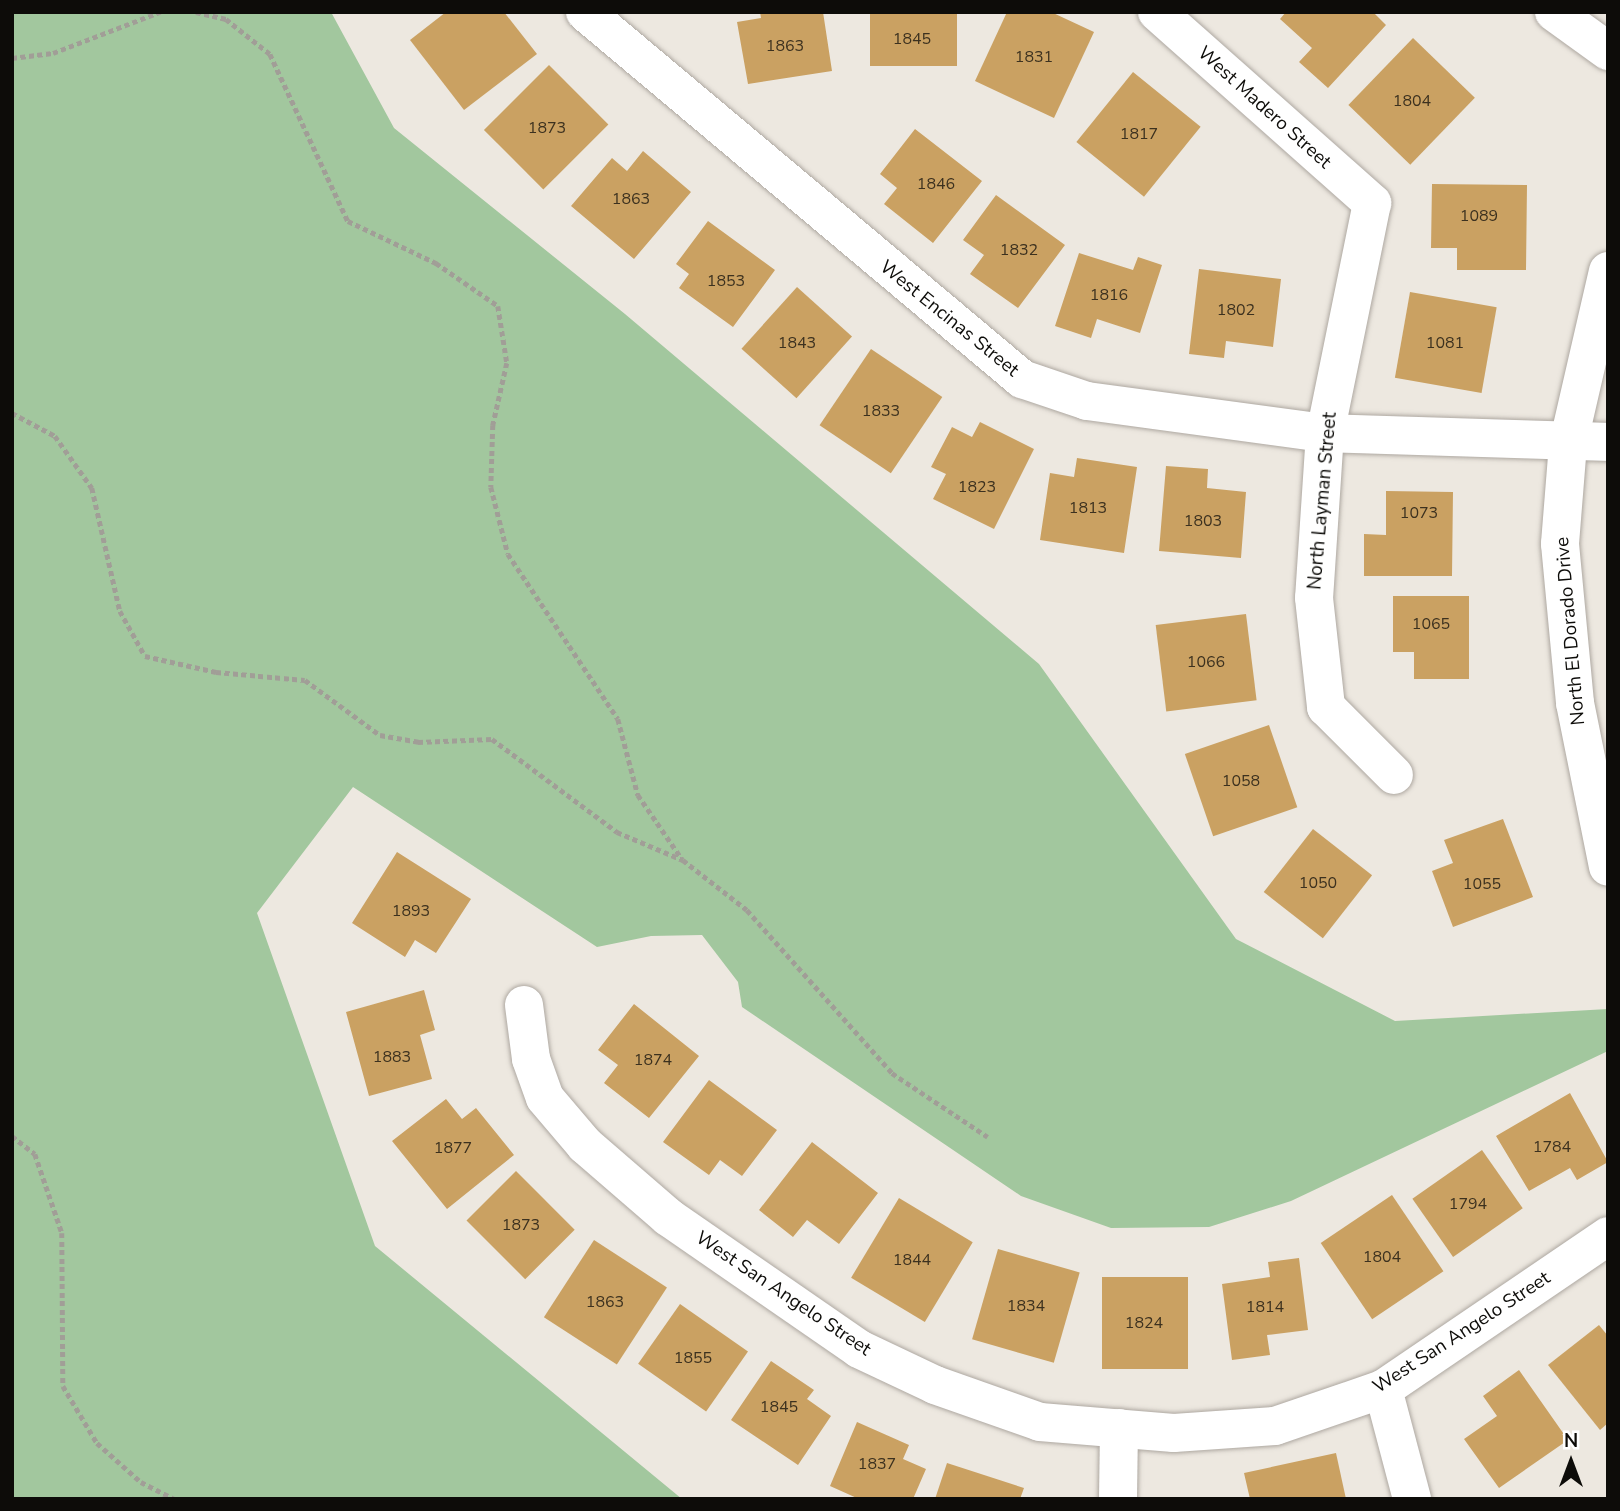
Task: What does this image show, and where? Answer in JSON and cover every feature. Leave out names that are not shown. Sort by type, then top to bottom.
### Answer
[{"type":"street","name":"West Madero Street","points":[[1157,12],[1372,203]]},
{"type":"street","points":[[1554,12],[1608,51]]},
{"type":"street","name":"West Encinas Street","points":[[600,17],[1022,379],[1087,401],[1325,433],[1567,444],[1608,442]]},
{"type":"street","name":"North Layman Street","points":[[1372,203],[1325,433],[1314,598],[1326,706],[1394,775]]},
{"type":"street","name":"North El Dorado Drive","points":[[1608,271],[1567,444],[1560,544],[1608,867]]},
{"type":"street","name":"West San Angelo Street","points":[[524,1005],[531,1059],[545,1098],[585,1145],[668,1216],[859,1349],[935,1385],[1040,1422],[1174,1433],[1275,1426],[1383,1390],[1608,1236]]},
{"type":"street","points":[[1383,1390],[1412,1499]]},
{"type":"street","points":[[1118,1499],[1119,1428]]},
{"type":"path","points":[[12,58],[53,53],[160,12]]},
{"type":"path","points":[[196,12],[226,19],[270,54],[348,221],[436,263],[498,306],[507,363],[493,425],[491,487],[508,554],[618,719],[638,795],[683,860]]},
{"type":"path","points":[[12,413],[55,436],[92,488],[120,611],[145,656],[216,673],[305,680],[380,735],[418,742],[492,739],[617,832],[683,860],[747,910],[892,1073],[988,1137]]},
{"type":"path","points":[[12,1136],[35,1154],[62,1233],[62,1386],[97,1443],[141,1482],[175,1499]]},
{"type":"green space","points":[[12,12],[331,12],[394,128],[625,314],[1039,664],[1236,939],[1395,1021],[1608,1009],[1608,1051],[1291,1201],[1209,1227],[1111,1228],[1021,1196],[742,1007],[738,982],[702,935],[651,936],[597,947],[353,787],[257,913],[375,1246],[682,1499],[12,1499]]},
{"type":"building","points":[[446,12],[504,12],[537,54],[464,110],[410,40]]},
{"type":"building","points":[[760,12],[823,12],[832,71],[748,84],[737,22],[761,18]]},
{"type":"building","points":[[870,12],[957,12],[957,66],[870,66]]},
{"type":"building","points":[[1007,12],[1051,12],[1094,32],[1054,118],[975,81]]},
{"type":"building","points":[[1286,12],[1373,12],[1386,25],[1328,88],[1299,62],[1312,48],[1280,19]]},
{"type":"building","points":[[1413,38],[1475,98],[1410,165],[1348,105]]},
{"type":"building","points":[[549,65],[608,124],[543,189],[484,130]]},
{"type":"building","points":[[1133,72],[1201,127],[1144,197],[1076,142]]},
{"type":"building","points":[[915,129],[982,181],[933,243],[884,204],[897,188],[880,174]]},
{"type":"building","points":[[643,151],[691,192],[634,259],[571,206],[612,158],[627,171]]},
{"type":"building","points":[[1432,184],[1527,185],[1526,270],[1457,270],[1457,248],[1431,248]]},
{"type":"building","points":[[996,195],[1065,245],[1018,308],[970,274],[984,255],[963,240]]},
{"type":"building","points":[[708,221],[775,270],[733,327],[679,288],[689,274],[676,264]]},
{"type":"building","points":[[1079,253],[1133,270],[1138,257],[1162,265],[1140,333],[1097,319],[1091,338],[1055,326]]},
{"type":"building","points":[[1199,269],[1281,279],[1273,347],[1226,341],[1224,358],[1189,354]]},
{"type":"building","points":[[797,287],[852,337],[796,398],[741,349]]},
{"type":"building","points":[[1410,292],[1497,307],[1482,393],[1395,378]]},
{"type":"building","points":[[871,349],[942,397],[891,473],[820,425]]},
{"type":"building","points":[[980,422],[1034,449],[994,529],[933,499],[946,474],[931,467],[952,427],[972,437]]},
{"type":"building","points":[[1077,458],[1137,467],[1124,553],[1040,540],[1050,473],[1074,477]]},
{"type":"building","points":[[1166,466],[1208,469],[1207,488],[1246,492],[1241,558],[1159,551]]},
{"type":"building","points":[[1386,491],[1453,492],[1452,576],[1364,576],[1364,534],[1386,535]]},
{"type":"building","points":[[1393,596],[1469,596],[1469,679],[1414,679],[1414,652],[1393,652]]},
{"type":"building","points":[[1246,614],[1257,700],[1166,711],[1156,625]]},
{"type":"building","points":[[1269,725],[1297,807],[1213,836],[1185,754]]},
{"type":"building","points":[[1503,819],[1533,897],[1453,927],[1432,871],[1453,863],[1444,840]]},
{"type":"building","points":[[1313,829],[1372,875],[1323,938],[1264,892]]},
{"type":"building","points":[[397,852],[471,899],[436,953],[415,940],[405,957],[352,923]]},
{"type":"building","points":[[424,990],[435,1030],[420,1035],[432,1079],[369,1096],[346,1012]]},
{"type":"building","points":[[634,1004],[699,1056],[649,1118],[604,1083],[618,1065],[598,1050]]},
{"type":"building","points":[[709,1080],[777,1130],[742,1176],[720,1160],[709,1175],[663,1142]]},
{"type":"building","points":[[1570,1093],[1608,1162],[1577,1180],[1570,1168],[1529,1191],[1496,1136]]},
{"type":"building","points":[[446,1099],[462,1119],[476,1108],[514,1155],[447,1209],[392,1141]]},
{"type":"building","points":[[812,1142],[878,1193],[839,1244],[807,1220],[793,1237],[759,1210]]},
{"type":"building","points":[[1482,1150],[1523,1208],[1453,1257],[1412,1199]]},
{"type":"building","points":[[516,1171],[575,1230],[525,1279],[467,1220]]},
{"type":"building","points":[[1392,1195],[1443,1271],[1372,1319],[1321,1243]]},
{"type":"building","points":[[899,1198],[973,1242],[925,1322],[851,1278]]},
{"type":"building","points":[[594,1240],[667,1287],[617,1365],[544,1317]]},
{"type":"building","points":[[998,1249],[1080,1272],[1054,1363],[972,1339]]},
{"type":"building","points":[[1299,1258],[1308,1330],[1267,1335],[1270,1355],[1232,1360],[1222,1284],[1270,1277],[1268,1262]]},
{"type":"building","points":[[1102,1277],[1188,1277],[1188,1369],[1102,1369]]},
{"type":"building","points":[[680,1304],[748,1352],[706,1411],[638,1364]]},
{"type":"building","points":[[1599,1325],[1608,1336],[1608,1423],[1600,1430],[1548,1365]]},
{"type":"building","points":[[771,1361],[814,1390],[807,1399],[831,1416],[798,1465],[731,1420]]},
{"type":"building","points":[[1519,1370],[1568,1440],[1499,1488],[1464,1439],[1497,1416],[1483,1396]]},
{"type":"building","points":[[857,1422],[909,1445],[903,1459],[926,1469],[913,1499],[859,1499],[830,1486]]},
{"type":"building","points":[[1336,1453],[1346,1499],[1250,1499],[1244,1473]]},
{"type":"building","points":[[947,1463],[1024,1488],[1020,1499],[935,1499]]}]
